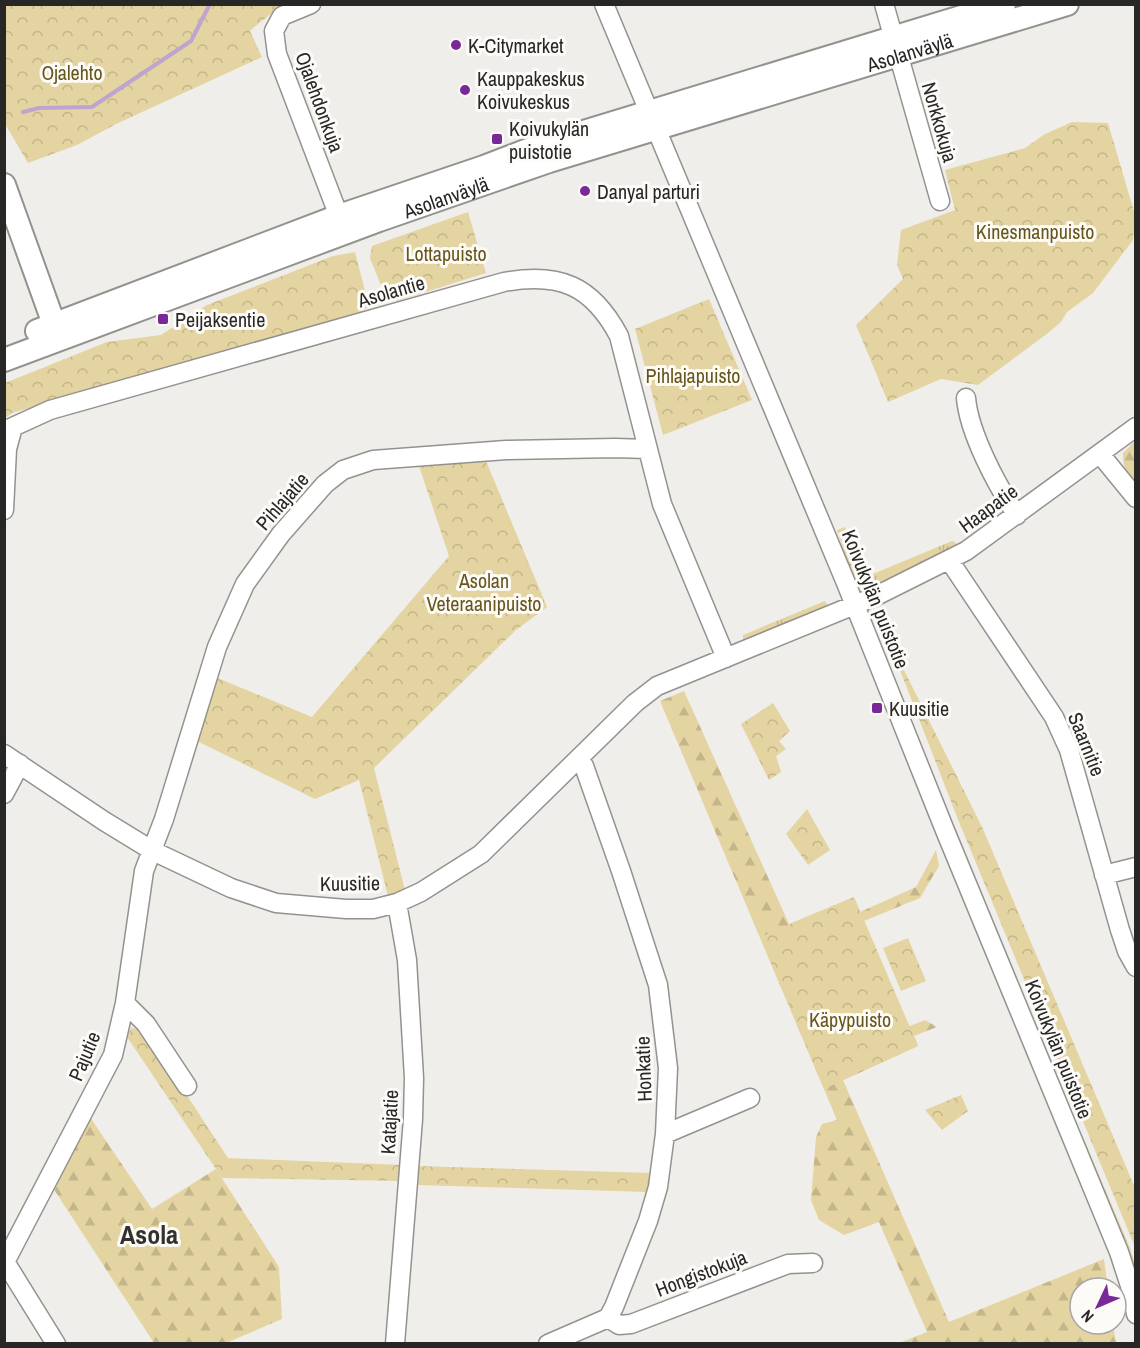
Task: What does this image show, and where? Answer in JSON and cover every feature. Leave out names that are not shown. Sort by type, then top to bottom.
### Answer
[{"type":"main road","name":"Asolanväylä","points":[[895,46],[1004,4]]},
{"type":"main road","name":"Asolanväylä","points":[[4,360],[57,332],[342,224],[541,144],[652,121],[895,46],[1067,4]]},
{"type":"main road","points":[[4,185],[57,332]]},
{"type":"main road","name":"Asolanväylä","points":[[4,344],[57,332]]},
{"type":"street","name":"Ojalehdonkuja","points":[[311,4],[282,16],[274,32],[277,54],[342,224]]},
{"type":"street","name":"Koivukylän puistotie","points":[[604,4],[855,605],[944,828],[1119,1252],[1132,1292],[1136,1314]]},
{"type":"street","name":"Norkkokuja","points":[[884,4],[940,201]]},
{"type":"street","name":"Asolantie","points":[[9,429],[50,410],[504,282],[540,277],[576,286],[588,295],[614,326],[624,353],[662,504],[726,658]]},
{"type":"street","points":[[966,398],[967,414],[998,486],[1017,515]]},
{"type":"street","name":"Haapatie","points":[[855,605],[966,551],[1136,427]]},
{"type":"street","points":[[4,510],[9,429]]},
{"type":"street","name":"Pihlajatie","points":[[153,850],[217,647],[245,584],[281,534],[325,484],[343,470],[373,460],[506,450],[647,449]]},
{"type":"street","points":[[1100,454],[1136,498]]},
{"type":"street","name":"Saarnitie","points":[[949,560],[1054,717],[1069,750],[1127,951],[1136,967]]},
{"type":"street","name":"Kuusitie","points":[[4,754],[104,821],[153,850],[231,888],[276,903],[373,909],[397,903],[422,892],[481,854],[635,702],[657,686],[855,605]]},
{"type":"street","name":"Honkatie","points":[[578,759],[584,766],[658,985],[668,1068],[665,1134],[658,1187],[648,1221],[608,1318]]},
{"type":"street","points":[[4,794],[20,764]]},
{"type":"street","name":"Pajutie","points":[[56,1344],[5,1262],[113,1056],[125,1003],[144,871],[153,850]]},
{"type":"street","points":[[1104,875],[1136,867]]},
{"type":"street","name":"Katajatie","points":[[394,1344],[413,1119],[414,1078],[406,960],[397,903]]},
{"type":"street","points":[[125,1003],[146,1024],[187,1086]]},
{"type":"street","points":[[665,1134],[750,1098]]},
{"type":"street","name":"Hongistokuja","points":[[608,1318],[619,1325],[631,1324],[788,1264],[813,1263]]},
{"type":"street","points":[[548,1344],[608,1318]]},
{"type":"green space","name":"Ojalehto","points":[[4,5],[280,5],[250,31],[262,57],[116,124],[77,145],[28,163],[5,124]]},
{"type":"green space","name":"Kinesmanpuisto","points":[[1072,122],[1108,123],[1135,215],[1133,240],[1093,293],[1067,312],[1061,322],[1048,333],[978,385],[941,379],[888,402],[856,325],[903,279],[897,265],[901,230],[955,210],[945,170],[1025,148],[1045,134]]},
{"type":"green space","name":"Lottapuisto","points":[[468,212],[486,273],[397,301],[384,293],[370,258],[372,246]]},
{"type":"green space","points":[[355,252],[369,306],[357,315],[12,413],[5,418],[5,383],[107,342],[161,335],[207,305],[333,256]]},
{"type":"green space","name":"Pihlajapuisto","points":[[709,299],[752,400],[663,435],[635,329]]},
{"type":"green space","points":[[1135,441],[1135,487],[1126,471],[1123,453]]},
{"type":"green space","name":"Asolan Veteraanipuisto","points":[[486,461],[547,607],[516,630],[374,768],[405,890],[388,896],[359,780],[315,799],[195,740],[215,677],[312,717],[449,556],[418,463]]},
{"type":"green space","points":[[845,527],[861,565],[859,573],[852,577],[837,530]]},
{"type":"green space","points":[[952,541],[958,547],[874,588],[871,579],[873,574]]},
{"type":"green space","points":[[825,601],[829,607],[743,643],[743,635]]},
{"type":"green space","points":[[886,634],[983,829],[1135,1188],[1135,1247],[959,822]]},
{"type":"green space","points":[[684,691],[789,924],[854,897],[860,912],[916,887],[936,850],[939,866],[920,898],[864,921],[885,970],[892,1033],[925,1020],[937,1027],[914,1036],[918,1046],[843,1080],[949,1322],[1104,1259],[1106,1276],[1068,1276],[1068,1336],[1115,1336],[1116,1343],[899,1343],[927,1332],[879,1222],[844,1235],[819,1220],[811,1200],[816,1137],[822,1124],[837,1120],[660,701]]},
{"type":"green space","points":[[773,703],[790,731],[779,741],[786,749],[776,756],[781,772],[769,780],[741,724]]},
{"type":"green space","points":[[807,809],[830,850],[808,865],[786,834]]},
{"type":"green space","points":[[957,834],[1034,1019],[1032,1021],[953,835]]},
{"type":"green space","name":"Käpypuisto","points":[[854,897],[918,1046],[824,1089],[760,937]]},
{"type":"green space","points":[[908,938],[926,981],[901,991],[883,948]]},
{"type":"green space","points":[[131,1028],[144,1030],[228,1158],[402,1165],[402,1181],[222,1178],[127,1037]]},
{"type":"green space","points":[[961,1095],[968,1111],[942,1130],[925,1110]]},
{"type":"green space","points":[[90,1117],[152,1209],[216,1169],[279,1267],[282,1319],[226,1343],[154,1343],[53,1188]]},
{"type":"green space","points":[[1079,1133],[1082,1135],[1130,1248],[1135,1264],[1135,1282]]},
{"type":"green space","points":[[418,1166],[652,1173],[648,1192],[416,1185]]},
{"type":"waterway","points":[[23,112],[39,108],[92,107],[191,41],[210,4]]},
{"type":"place","name":"K-Citymarket","points":[[456,45]]},
{"type":"place","name":"Kauppakeskus Koivukeskus","points":[[465,90]]},
{"type":"place","name":"Koivukylän puistotie","points":[[497,139]]},
{"type":"place","name":"Danyal parturi","points":[[585,191]]},
{"type":"place","name":"Peijaksentie","points":[[163,319]]},
{"type":"place","name":"Kuusitie","points":[[877,708]]},
{"type":"district","name":"Asola","points":[[149,1234]]}]
